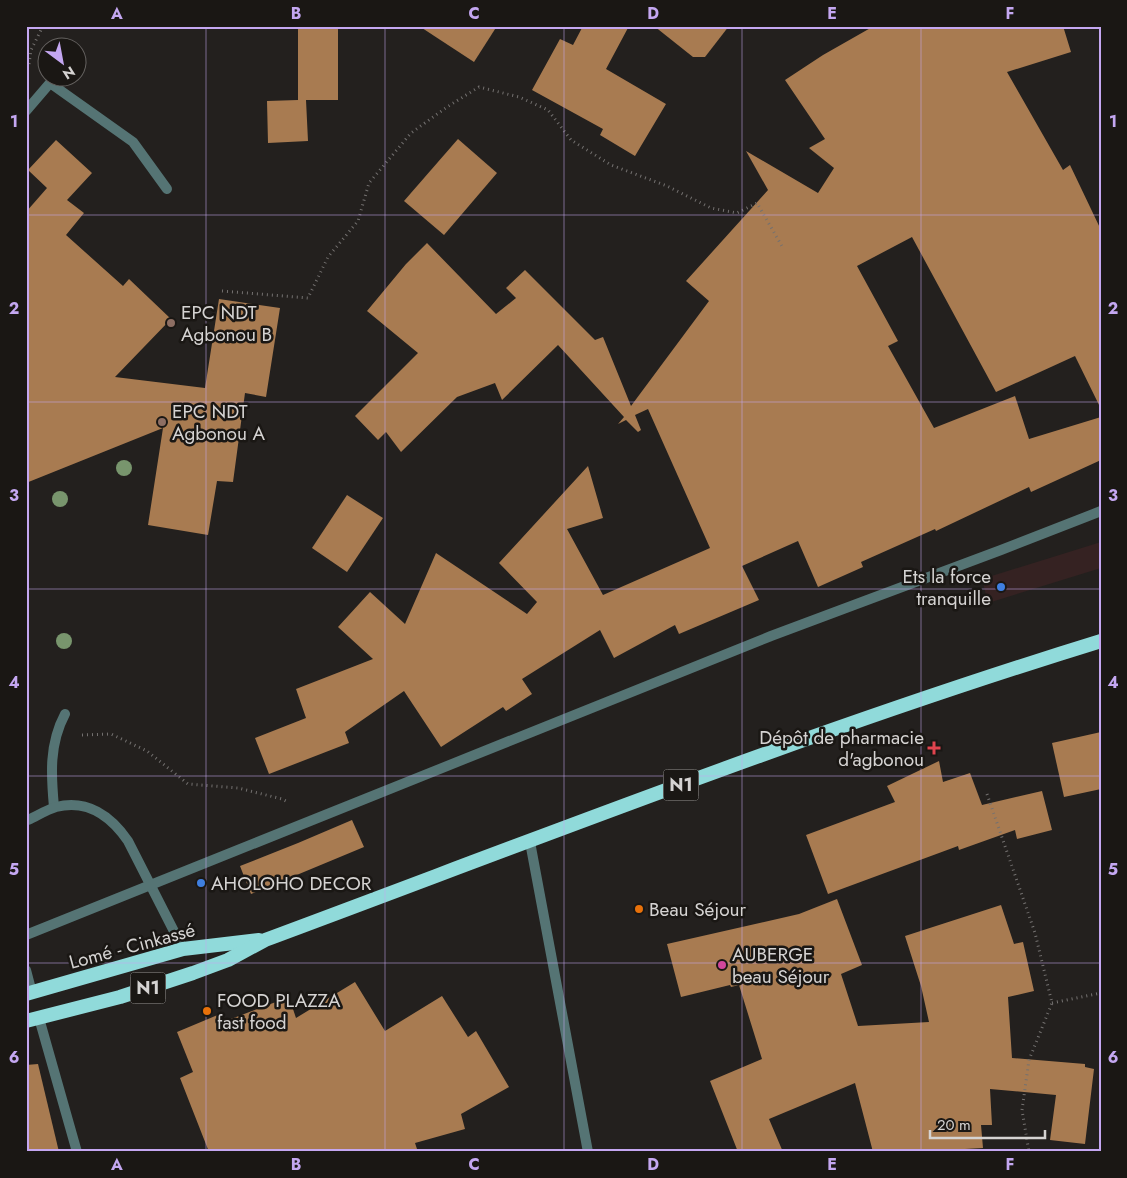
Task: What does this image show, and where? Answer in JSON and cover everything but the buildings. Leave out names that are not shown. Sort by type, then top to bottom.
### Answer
[{"type":"highway","name":"N1","points":[[33,1020],[120,997],[193,973],[228,960],[265,940],[817,735],[993,674],[1101,641]]},
{"type":"highway","name":"Lomé - Cinkassé","points":[[29,994],[183,949],[265,940]]},
{"type":"street","points":[[26,111],[50,83],[133,142],[167,189]]},
{"type":"street","points":[[26,935],[762,640],[1101,511]]},
{"type":"street","points":[[54,808],[51,770],[56,736],[64,714]]},
{"type":"street","points":[[27,820],[54,808],[72,804],[90,808],[102,814],[121,831],[128,841],[183,949]]},
{"type":"street","points":[[530,842],[588,1152]]},
{"type":"street","points":[[26,970],[29,994]]},
{"type":"street","points":[[33,1020],[77,1152]]},
{"type":"path","points":[[29,64],[31,50],[43,26]]},
{"type":"path","points":[[222,292],[308,298],[328,257],[358,221],[369,183],[411,133],[479,87],[519,97],[548,110],[571,140],[612,165],[667,186],[711,208],[737,213],[757,203],[783,248]]},
{"type":"path","points":[[56,736],[111,734],[147,751],[188,784],[238,788],[282,799],[319,817]]},
{"type":"path","points":[[987,794],[1035,933],[1052,1003],[1029,1060],[1022,1110],[1029,1152]]},
{"type":"path","points":[[1052,1003],[1101,993]]},
{"type":"shaded area","points":[[1101,542],[1101,568],[988,603],[982,579]]},
{"type":"place","name":"EPC NDT Agbonou B","points":[[171,323]]},
{"type":"place","name":"EPC NDT Agbonou A","points":[[162,422]]},
{"type":"place","name":"Ets la force tranquille","points":[[1001,587]]},
{"type":"place","name":"Dépôt de pharmacie d'agbonou","points":[[934,748]]},
{"type":"place","name":"AHOLOHO DECOR","points":[[201,883]]},
{"type":"place","name":"Beau Séjour","points":[[639,909]]},
{"type":"place","name":"AUBERGE beau Séjour","points":[[722,965]]},
{"type":"place","name":"FOOD PLAZZA fast food","points":[[207,1011]]}]
